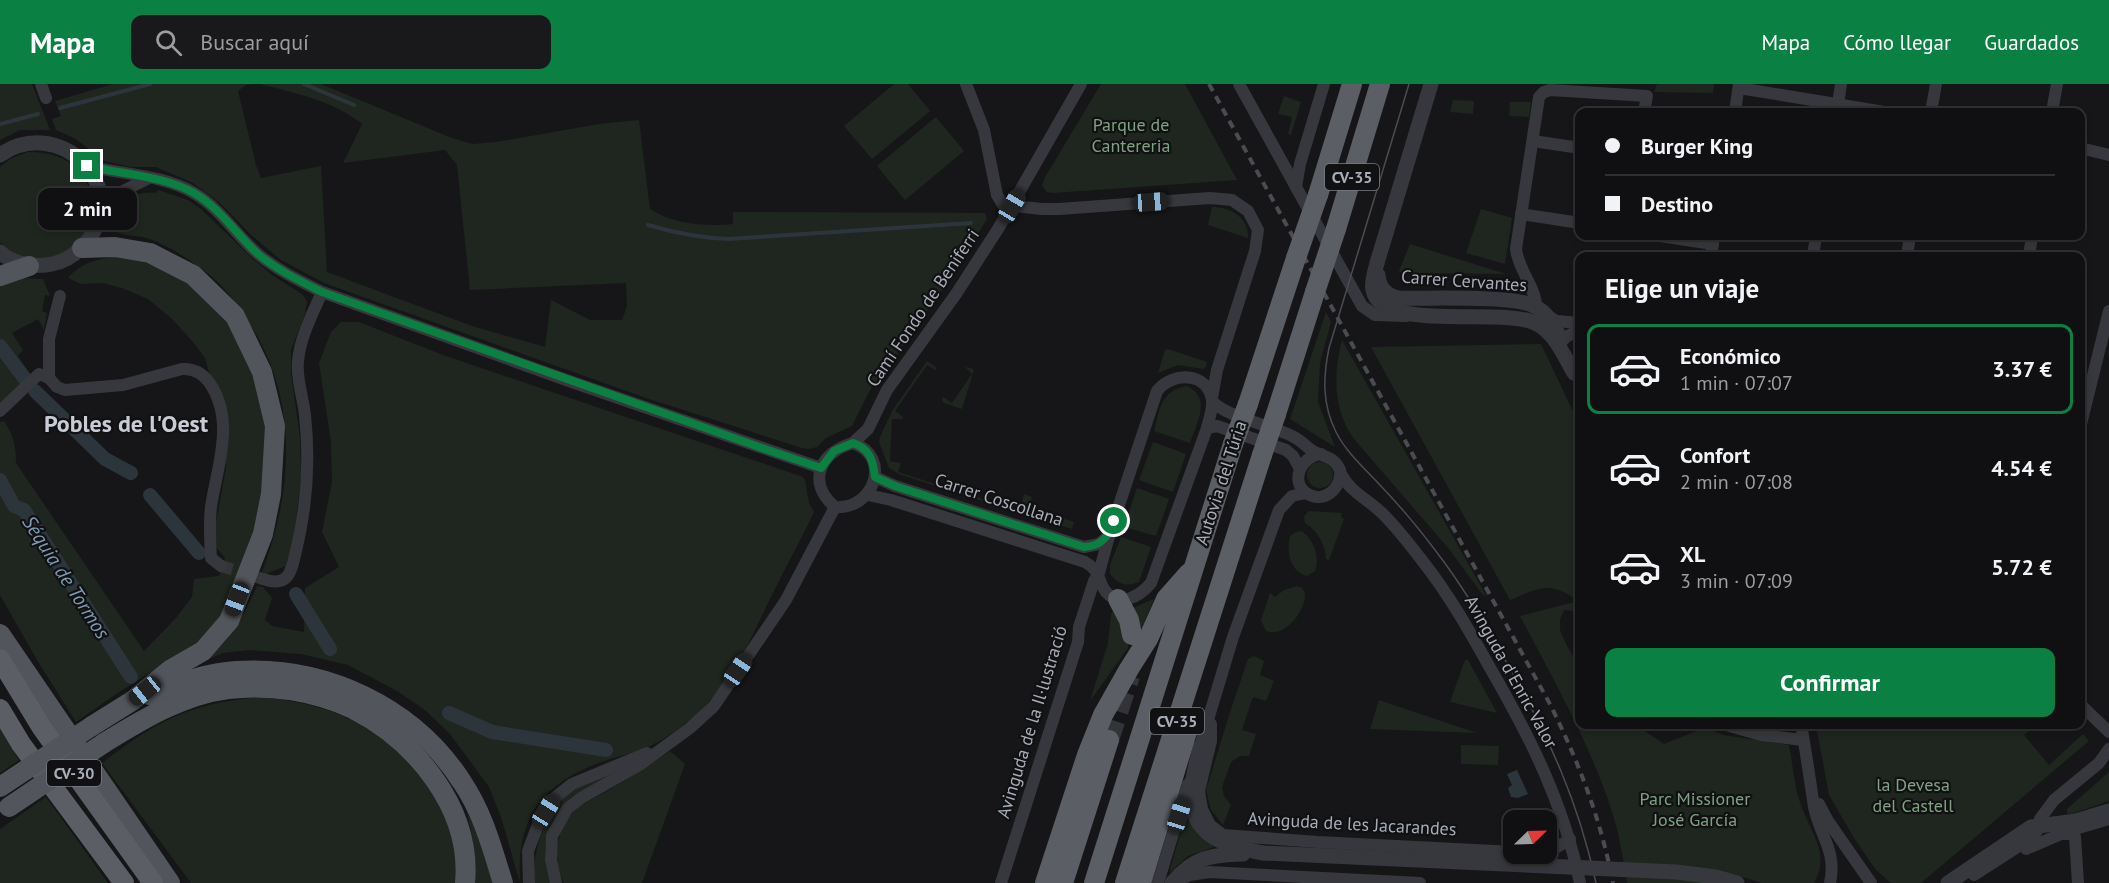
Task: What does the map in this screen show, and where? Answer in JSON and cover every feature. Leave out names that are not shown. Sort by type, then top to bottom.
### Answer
[{"type":"highway","name":"Autovia del Túria","points":[[1094,883],[1233,444],[1318,195],[1352,84]]},
{"type":"highway","name":"Autovia del Túria","points":[[1125,883],[1336,229],[1380,84]]},
{"type":"highway","points":[[1141,883],[1205,674],[1229,559]]},
{"type":"highway","points":[[1045,883],[1087,754],[1103,715],[1148,639],[1166,599],[1194,566]]},
{"type":"highway","points":[[1118,599],[1129,620],[1132,634]]},
{"type":"highway","name":"CV-30","points":[[0,659],[42,728],[153,883]]},
{"type":"highway","name":"CV-30","points":[[0,709],[21,744],[124,883]]},
{"type":"highway","points":[[1063,883],[1109,740]]},
{"type":"main road","points":[[0,787],[132,701],[170,670],[203,651],[229,621],[262,534],[271,494],[275,426],[262,372],[235,316],[193,275],[150,253],[115,247],[82,248]]},
{"type":"main road","points":[[0,276],[29,266]]},
{"type":"main road","points":[[0,623],[26,672]]},
{"type":"main road","points":[[0,634],[170,883]]},
{"type":"main road","points":[[132,701],[185,680],[235,671],[276,671],[324,680],[363,694],[400,717],[434,746],[462,782],[487,830],[503,883]]},
{"type":"main road","points":[[4,810],[152,714],[190,697],[229,689],[276,688],[319,696],[352,709],[386,729],[418,758],[449,802],[461,833],[466,870],[465,883]]},
{"type":"street","points":[[41,84],[46,98]]},
{"type":"street","points":[[966,84],[984,130],[997,195],[1003,205],[1059,209],[1210,198],[1232,200],[1248,211],[1258,230],[1255,251],[1217,370],[1207,428],[1151,583],[1137,596],[1118,599],[1106,591],[1099,573]]},
{"type":"street","name":"Camí Fondo de Beniferri","points":[[853,443],[868,429],[887,390],[956,294],[1012,206],[1081,84]]},
{"type":"street","points":[[1239,84],[1362,306],[1375,315],[1505,316],[1527,320],[1540,325],[1561,346]]},
{"type":"street","points":[[1296,187],[1300,164],[1324,84]]},
{"type":"street","points":[[1412,315],[1388,309],[1377,301],[1372,289],[1377,263],[1431,84]]},
{"type":"street","points":[[1837,108],[1841,84]]},
{"type":"street","points":[[1932,108],[1936,84]]},
{"type":"street","points":[[2053,108],[2057,84]]},
{"type":"street","points":[[1736,108],[1739,86],[1833,108]]},
{"type":"street","points":[[1575,323],[1556,321],[1535,302],[1517,258],[1516,249],[1539,97],[1550,90],[1647,96],[1645,108]]},
{"type":"street","points":[[1533,141],[1575,147]]},
{"type":"street","points":[[0,155],[21,144],[36,142],[64,147],[87,166],[98,188],[99,213],[94,232],[82,248],[71,257],[58,263],[29,266],[5,257],[0,252]]},
{"type":"street","points":[[2085,149],[2109,155]]},
{"type":"street","points":[[87,166],[176,184],[195,193],[214,208],[259,254],[286,274],[322,292],[568,381],[821,468]]},
{"type":"street","points":[[99,213],[123,191],[149,178]]},
{"type":"street","points":[[1521,214],[1575,222]]},
{"type":"street","name":"Carrer Cervantes","points":[[1377,263],[1378,281],[1391,297],[1535,302]]},
{"type":"street","points":[[263,579],[274,583],[282,582],[287,578],[303,524],[308,454],[298,360],[305,332],[322,292]]},
{"type":"street","points":[[49,378],[49,339],[60,296]]},
{"type":"street","points":[[1505,316],[1531,311],[1535,302]]},
{"type":"street","points":[[2085,408],[2109,311]]},
{"type":"street","points":[[1548,316],[1575,375]]},
{"type":"street","points":[[1561,346],[1575,334]]},
{"type":"street","points":[[0,411],[39,374],[49,378],[57,387],[64,390],[76,390],[123,385],[182,369],[190,368],[201,373],[217,395],[224,433],[210,528],[211,558],[221,566]]},
{"type":"street","name":"Avinguda de la Il·lustració","points":[[1001,883],[1078,642],[1079,627],[1094,581],[1099,573],[1157,391],[1162,385],[1177,377],[1197,379],[1206,377],[1217,370]]},
{"type":"street","points":[[1158,883],[1233,637],[1279,510],[1292,496],[1306,493],[1323,496],[1335,490],[1340,482],[1341,474],[1333,459],[1311,450],[1291,435],[1222,409],[1197,379]]},
{"type":"street","points":[[1207,428],[1217,426],[1286,450],[1293,456],[1300,469]]},
{"type":"street","name":"Camí Fondo de Beniferri","points":[[867,450],[868,429]]},
{"type":"street","points":[[853,443],[867,450],[871,457],[875,477],[868,495],[852,506],[835,507],[824,495],[821,487],[819,478],[821,468],[834,451],[853,443]]},
{"type":"street","points":[[1306,493],[1299,478],[1300,469],[1308,458],[1321,454]]},
{"type":"street","name":"Avinguda d'Enric Valor","points":[[1341,474],[1350,487],[1383,514],[1437,580],[1457,610],[1525,729],[1545,771],[1570,839],[1580,883]]},
{"type":"street","name":"Carrer Coscollana","points":[[875,477],[895,486],[1084,547],[1099,544],[1110,535]]},
{"type":"street","name":"Avinguda d'Enric Valor","points":[[1335,490],[1369,502]]},
{"type":"street","name":"Carrer Coscollana","points":[[868,495],[891,500],[1085,562],[1099,573]]},
{"type":"street","points":[[556,883],[551,860],[552,836],[567,809],[581,798],[641,764],[690,728],[714,706],[786,600],[835,507]]},
{"type":"street","points":[[2085,709],[2109,732]]},
{"type":"street","name":"Avinguda de les Jacarandes","points":[[1210,714],[1211,741],[1199,791],[1202,810],[1210,825],[1222,835],[1503,851]]},
{"type":"street","points":[[1740,729],[1761,735],[1803,740]]},
{"type":"street","points":[[1802,729],[1817,817],[1833,865],[1830,883]]},
{"type":"street","points":[[529,883],[528,851],[539,822],[552,800],[572,784],[665,745]]},
{"type":"street","name":"Avinguda de les Jacarandes","points":[[1200,747],[1191,792],[1192,804],[1199,823],[1218,842],[1263,853]]},
{"type":"street","points":[[1967,879],[2033,837],[2049,806],[2099,763],[2108,752]]},
{"type":"street","points":[[1813,790],[1828,821],[1871,883]]},
{"type":"street","points":[[2049,806],[2047,813],[2058,829]]},
{"type":"street","points":[[1967,879],[2058,829],[2107,817]]},
{"type":"street","points":[[2078,883],[2077,842],[2080,823]]},
{"type":"street","points":[[1948,883],[2027,829],[2038,825],[2073,834],[2077,842]]},
{"type":"street","points":[[1557,847],[1570,839]]},
{"type":"street","name":"Avinguda de les Jacarandes","points":[[1173,883],[1188,866],[1202,858],[1263,853],[1676,872],[1716,877],[1737,883]]},
{"type":"street","name":"Avinguda de les Jacarandes","points":[[1173,883],[1190,875],[1209,872],[1420,883]]},
{"type":"green space","points":[[0,84],[32,84],[50,130],[20,130],[0,140]]},
{"type":"green space","points":[[113,84],[260,84],[321,84],[452,138],[472,144],[639,120],[650,209],[679,221],[701,225],[733,224],[733,212],[985,213],[987,219],[953,274],[878,381],[872,386],[852,426],[826,438],[817,447],[809,449],[649,399],[324,283],[281,260],[250,234],[220,203],[193,183],[156,167],[131,167],[104,161],[76,139],[56,130],[52,119],[61,116],[55,101]],"holes":[[[260,84],[339,109],[362,124],[343,163],[445,150],[457,165],[470,290],[626,283],[627,306],[622,320],[590,320],[551,300],[545,347],[472,326],[327,272],[321,166],[261,178],[256,165],[238,91],[246,85]]]},
{"type":"green space","points":[[894,84],[908,84],[930,111],[872,159],[844,126]]},
{"type":"green space","name":"Parque de Cantereria","points":[[1101,84],[1185,84],[1237,180],[1047,192],[1042,186],[1044,179]]},
{"type":"green space","points":[[1657,84],[1714,84],[1713,93],[1654,92]]},
{"type":"green space","points":[[1284,96],[1301,102],[1291,135],[1288,134],[1292,117],[1278,114]]},
{"type":"green space","points":[[1453,100],[1474,101],[1473,114],[1450,112]]},
{"type":"green space","points":[[1510,102],[1531,102],[1529,117],[1509,116]]},
{"type":"green space","points":[[936,117],[964,151],[905,200],[877,166]]},
{"type":"green space","points":[[28,152],[58,157],[78,169],[89,187],[91,208],[86,228],[74,245],[56,256],[27,257],[14,253],[0,242],[0,167],[12,158]]},
{"type":"green space","points":[[158,190],[188,200],[201,209],[253,259],[272,275],[302,294],[307,301],[305,314],[291,350],[291,373],[300,437],[301,476],[294,539],[286,566],[266,574],[262,572],[281,507],[285,473],[286,440],[282,407],[274,375],[261,344],[243,314],[227,292],[212,277],[185,257],[160,243],[143,237],[123,235],[112,229],[110,219],[118,207],[135,195],[156,193]]},
{"type":"green space","points":[[1212,207],[1232,211],[1242,219],[1248,238],[1208,225]]},
{"type":"green space","points":[[1481,209],[1512,218],[1505,264],[1466,253]]},
{"type":"green space","points":[[1410,244],[1506,274],[1402,273],[1399,271]]},
{"type":"green space","points":[[121,256],[140,260],[188,280],[236,330],[265,401],[268,474],[255,540],[219,622],[208,638],[122,690],[76,722],[0,595],[0,422],[4,421],[12,436],[16,463],[144,651],[176,618],[192,597],[194,579],[219,576],[225,558],[213,539],[226,468],[226,432],[205,358],[172,319],[148,299],[103,283],[81,284],[68,278],[79,268],[92,262]]},
{"type":"green space","points":[[18,278],[43,279],[50,296],[45,295],[42,311],[47,313],[44,330],[38,319],[12,333],[23,350],[18,356],[31,375],[0,403],[0,283]]},
{"type":"green space","points":[[1326,312],[1331,322],[1320,363],[1318,402],[1335,447],[1290,419]]},
{"type":"green space","points":[[341,322],[359,322],[443,355],[803,477],[805,480],[809,503],[814,512],[751,639],[727,680],[701,710],[662,740],[641,750],[606,760],[580,771],[562,781],[548,793],[536,807],[528,822],[520,860],[520,883],[501,817],[489,787],[450,734],[425,710],[397,691],[348,665],[301,654],[249,650],[223,653],[201,662],[228,638],[257,586],[263,587],[272,598],[265,620],[272,626],[304,632],[305,588],[339,567],[322,532],[332,482],[331,442],[319,363],[331,332]]},
{"type":"green space","points":[[1342,340],[1487,597],[1482,594],[1449,549],[1347,428],[1339,404],[1336,379]]},
{"type":"green space","points":[[1541,344],[1575,416],[1575,599],[1560,590],[1544,588],[1510,600],[1371,347]]},
{"type":"green space","points":[[1165,350],[1207,362],[1206,367],[1203,369],[1178,365],[1158,373]]},
{"type":"green space","points":[[927,361],[937,368],[935,370],[927,365],[895,411],[903,417],[902,419],[892,419],[890,461],[901,463],[898,472],[1001,505],[1001,507],[899,474],[889,468],[879,442],[880,437],[892,411]]},
{"type":"green space","points":[[965,367],[974,369],[962,409],[944,403],[942,400],[943,397],[952,403],[972,374]]},
{"type":"green space","points":[[1187,386],[1195,391],[1201,404],[1199,419],[1190,443],[1154,431],[1160,408],[1166,397],[1178,388]]},
{"type":"green space","points":[[1153,442],[1186,454],[1173,492],[1139,480]]},
{"type":"green space","points":[[1320,462],[1329,466],[1333,475],[1329,484],[1320,488],[1311,484],[1307,475],[1311,466]]},
{"type":"green space","points":[[1137,488],[1169,499],[1156,536],[1124,527]]},
{"type":"green space","points":[[1024,494],[1032,497],[1028,507],[1074,522],[1072,529],[1019,512]]},
{"type":"green space","points":[[1309,511],[1342,513],[1341,517],[1344,519],[1329,560],[1326,559],[1320,538],[1305,523],[1304,516]]},
{"type":"green space","points":[[1301,531],[1312,543],[1317,560],[1315,571],[1307,576],[1301,574],[1293,566],[1289,554],[1290,536]]},
{"type":"green space","points":[[1121,537],[1151,547],[1139,582],[1123,584],[1116,581],[1110,574],[1110,565]]},
{"type":"green space","points":[[1297,586],[1305,593],[1298,615],[1280,631],[1266,631],[1261,620],[1270,593],[1275,597],[1284,590]]},
{"type":"green space","points":[[1154,599],[1141,630],[1133,608]]},
{"type":"green space","points":[[1575,602],[1575,611],[1564,610],[1560,619],[1560,630],[1575,660],[1575,723],[1571,714],[1520,616]]},
{"type":"green space","points":[[1114,610],[1128,635],[1128,648],[1090,701],[1108,643],[1111,614]]},
{"type":"green space","points":[[1254,656],[1264,661],[1260,675],[1274,681],[1266,701],[1254,697],[1252,699],[1242,730],[1256,734],[1249,756],[1240,756],[1231,762],[1222,787],[1224,796],[1231,805],[1223,825],[1211,810],[1206,790],[1248,659]]},
{"type":"green space","points":[[1465,660],[1468,660],[1497,713],[1450,702]]},
{"type":"green space","points":[[262,697],[305,704],[349,719],[386,742],[403,757],[432,790],[451,828],[455,848],[456,883],[191,883],[102,763],[141,735],[176,716],[215,704]]},
{"type":"green space","points":[[1379,700],[1477,733],[1370,729]]},
{"type":"green space","points":[[0,729],[19,760],[0,773]]},
{"type":"green space","name":"Parc Missioner José García","points":[[1578,729],[1642,729],[1664,744],[1707,729],[1724,735],[1789,745],[1799,798],[1820,853],[1819,872],[1814,883],[1762,883],[1730,873],[1729,883],[1627,883],[1615,823],[1594,764]]},
{"type":"green space","name":"la Devesa del Castell","points":[[1817,729],[2031,729],[2024,735],[2049,765],[2083,734],[2089,741],[1921,883],[1891,883],[1876,870],[1829,795]]},
{"type":"green space","points":[[1461,745],[1499,746],[1498,765],[1461,764]]},
{"type":"green space","points":[[670,751],[685,764],[642,883],[564,883],[558,863],[558,842],[571,814],[583,804],[636,774]]},
{"type":"green space","points":[[2109,772],[2109,801],[2071,814],[2067,813],[2067,809]]},
{"type":"green space","points":[[615,773],[575,798],[556,815],[548,833],[545,854],[551,883],[535,883],[534,872],[539,841],[550,814],[566,795],[576,788]]},
{"type":"green space","points":[[46,797],[108,883],[0,883],[0,829]]},
{"type":"green space","points":[[467,812],[476,831],[493,883],[474,883],[474,856]]},
{"type":"green space","points":[[1186,813],[1197,834],[1214,847],[1188,856],[1169,873]]},
{"type":"shaded area","points":[[1517,770],[1528,794],[1518,798],[1511,797],[1508,788],[1512,785],[1507,774]]},
{"type":"waterway","points":[[60,108],[150,84]]},
{"type":"waterway","points":[[304,84],[354,105]]},
{"type":"waterway","points":[[0,124],[38,114]]},
{"type":"waterway","points":[[648,225],[688,235],[729,239],[971,223]]},
{"type":"waterway","points":[[0,346],[25,379]]},
{"type":"waterway","points":[[35,391],[105,459],[131,473]]},
{"type":"waterway","name":"Séquia de Tormos","points":[[0,480],[14,506],[24,510],[131,677]]},
{"type":"waterway","points":[[150,495],[199,553]]},
{"type":"waterway","points":[[296,594],[330,649]]},
{"type":"waterway","points":[[449,713],[492,732],[606,750]]},
{"type":"tunnel","points":[[221,566],[263,579]]},
{"type":"tunnel","points":[[1109,740],[1130,676]]},
{"type":"tram line","points":[[1409,84],[1329,348],[1325,380],[1328,411],[1331,422],[1345,446],[1429,541],[1465,592],[1500,650],[1537,718],[1561,770],[1589,853],[1596,883]]},
{"type":"railway","points":[[1209,84],[1551,706],[1588,792],[1613,883]]},
{"type":"district","name":"Pobles de l'Oest","points":[[126,424]]},
{"type":"route","points":[[87,166],[176,184],[195,193],[214,208],[259,254],[286,274],[322,292],[568,381],[821,468],[834,451],[853,443],[867,450],[874,466],[875,477],[895,486],[1084,547],[1099,544],[1110,535],[1114,521]]}]
